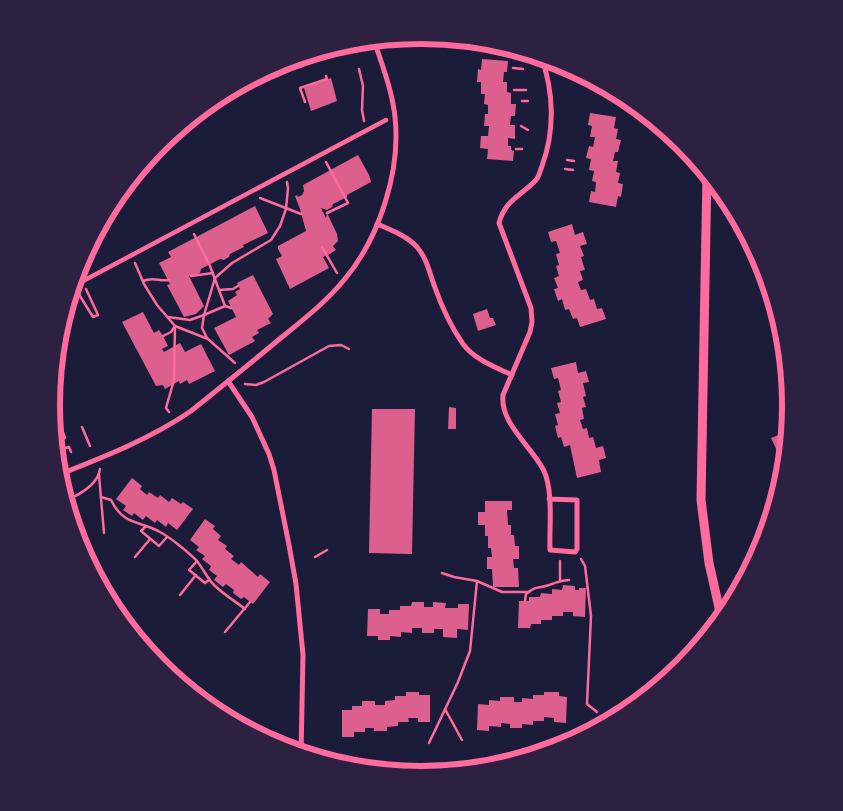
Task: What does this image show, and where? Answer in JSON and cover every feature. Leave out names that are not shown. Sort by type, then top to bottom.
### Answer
[{"type":"main road","points":[[707,184],[701,500],[709,563],[719,610]]},
{"type":"street","points":[[66,472],[130,445],[191,411],[314,310],[333,292],[361,256],[377,224],[386,199],[395,146],[394,116],[387,81],[376,47]]},
{"type":"street","points":[[544,65],[552,108],[546,156],[537,179],[506,206],[499,223],[532,308],[530,332],[503,394],[504,409],[509,420],[543,470],[549,489],[549,499],[550,550],[572,553],[577,549],[577,500],[549,499]]},
{"type":"street","points":[[83,281],[386,120]]},
{"type":"street","points":[[377,224],[404,237],[416,246],[424,256],[439,298],[464,345],[483,361],[512,375]]},
{"type":"street","points":[[228,381],[252,418],[269,454],[274,470],[296,584],[303,655],[301,747]]},
{"type":"path","points":[[513,68],[523,69]]},
{"type":"path","points":[[359,69],[364,92],[363,117],[368,130]]},
{"type":"path","points":[[305,102],[300,88],[327,80],[326,76]]},
{"type":"path","points":[[514,90],[526,90]]},
{"type":"path","points":[[522,101],[528,101]]},
{"type":"path","points":[[521,126],[528,130]]},
{"type":"path","points":[[516,149],[522,149]]},
{"type":"path","points":[[322,154],[348,203],[327,213]]},
{"type":"path","points":[[567,160],[574,161]]},
{"type":"path","points":[[565,168],[573,170]]},
{"type":"path","points":[[236,364],[208,339],[202,328],[204,315],[215,278],[232,263],[271,240],[280,226],[286,209],[288,188],[284,174]]},
{"type":"path","points":[[249,193],[301,214]]},
{"type":"path","points":[[189,224],[213,273],[225,306]]},
{"type":"path","points":[[322,247],[335,270]]},
{"type":"path","points":[[134,262],[157,305],[175,326],[208,339]]},
{"type":"path","points":[[191,276],[213,273]]},
{"type":"path","points":[[143,281],[151,278],[169,280]]},
{"type":"path","points":[[78,293],[93,317],[98,315],[83,281]]},
{"type":"path","points":[[219,290],[233,289],[238,286]]},
{"type":"path","points":[[168,317],[190,320],[225,306],[231,308]]},
{"type":"path","points":[[163,336],[171,332],[175,326]]},
{"type":"path","points":[[170,413],[166,408],[174,380],[175,326]]},
{"type":"path","points":[[245,384],[256,385],[264,382],[329,346],[341,345],[349,349]]},
{"type":"path","points":[[61,427],[65,438],[62,440]]},
{"type":"path","points":[[82,427],[90,446]]},
{"type":"path","points":[[63,449],[69,447],[71,452]]},
{"type":"path","points":[[100,469],[104,533]]},
{"type":"path","points":[[72,498],[82,492],[99,475]]},
{"type":"path","points":[[101,497],[111,500],[117,511],[122,515],[161,532],[197,561],[215,586],[245,609]]},
{"type":"path","points":[[146,526],[141,531],[159,546],[167,537]]},
{"type":"path","points":[[135,557],[150,539]]},
{"type":"path","points":[[315,557],[327,550]]},
{"type":"path","points":[[560,552],[560,580]]},
{"type":"path","points":[[582,560],[585,566],[591,616],[587,704],[597,712]]},
{"type":"path","points":[[197,561],[189,570],[205,583],[210,580]]},
{"type":"path","points":[[442,573],[477,581],[502,592],[529,592]]},
{"type":"path","points":[[180,594],[196,575]]},
{"type":"path","points":[[525,601],[526,594],[538,586],[547,586],[560,580],[569,580]]},
{"type":"path","points":[[428,743],[470,651],[477,581]]},
{"type":"path","points":[[226,632],[250,602]]},
{"type":"path","points":[[445,709],[462,740]]},
{"type":"building","points":[[482,59],[508,61],[507,72],[504,72],[503,82],[507,82],[507,92],[511,93],[511,104],[516,104],[515,116],[511,116],[510,125],[515,125],[515,139],[508,138],[508,146],[511,146],[511,150],[514,151],[513,161],[487,159],[488,149],[480,148],[481,136],[488,136],[489,126],[484,126],[485,114],[488,114],[488,105],[484,104],[485,94],[481,94],[481,82],[477,82],[478,69],[481,70]]},
{"type":"building","points":[[331,78],[337,101],[311,111],[304,88]]},
{"type":"building","points":[[590,113],[616,117],[614,128],[618,129],[616,139],[621,140],[613,161],[618,161],[616,172],[620,173],[618,183],[623,184],[621,197],[618,196],[616,207],[589,202],[591,191],[595,192],[596,182],[592,181],[594,171],[589,170],[591,159],[586,158],[589,146],[593,147],[595,137],[590,137],[592,126],[588,125]]},
{"type":"building","points":[[358,155],[371,182],[347,195],[347,197],[333,204],[327,210],[321,208],[326,218],[327,213],[337,234],[338,241],[333,246],[336,250],[328,255],[323,249],[327,255],[323,257],[329,268],[290,289],[276,259],[282,256],[278,246],[306,231],[295,196],[302,195],[304,191],[303,185]]},
{"type":"building","points":[[255,206],[268,233],[243,245],[244,247],[230,254],[224,260],[220,259],[201,269],[200,273],[189,276],[204,306],[196,314],[184,317],[167,285],[170,284],[159,263],[171,257],[168,252]]},
{"type":"building","points":[[572,224],[575,235],[583,232],[587,244],[580,246],[584,256],[581,257],[585,270],[580,271],[583,280],[578,282],[581,290],[586,289],[590,300],[594,299],[597,309],[602,308],[606,319],[580,327],[577,318],[573,319],[569,309],[565,310],[562,299],[558,301],[554,289],[558,288],[554,278],[559,276],[556,266],[559,265],[556,254],[560,253],[556,241],[551,242],[548,232]]},
{"type":"building","points":[[253,275],[273,314],[268,319],[271,323],[257,330],[259,333],[252,337],[255,341],[229,355],[214,328],[236,317],[228,301],[237,295],[235,292],[240,289],[237,283]]},
{"type":"building","points":[[487,309],[490,318],[493,318],[496,325],[478,331],[473,314]]},
{"type":"building","points":[[143,312],[154,333],[159,330],[163,336],[168,346],[162,349],[164,352],[180,343],[185,352],[201,344],[215,371],[189,384],[187,380],[180,384],[179,381],[165,389],[163,385],[156,386],[122,322]]},
{"type":"building","points":[[576,362],[578,373],[586,371],[589,382],[583,383],[586,396],[583,397],[586,407],[582,408],[584,419],[580,420],[583,429],[587,428],[589,438],[593,437],[596,448],[603,446],[606,458],[599,460],[601,472],[577,478],[570,445],[564,447],[561,437],[558,438],[555,426],[558,425],[555,414],[560,413],[557,403],[561,402],[558,391],[561,390],[558,378],[554,379],[551,368]]},
{"type":"building","points":[[449,407],[456,408],[456,429],[448,429]]},
{"type":"building","points":[[372,409],[415,409],[412,554],[369,553]]},
{"type":"building","points":[[782,434],[779,456],[771,438]]},
{"type":"building","points":[[132,478],[142,486],[140,489],[147,495],[149,492],[158,498],[160,495],[169,502],[172,498],[181,504],[183,502],[193,509],[177,530],[168,523],[166,527],[157,520],[155,523],[146,516],[143,520],[134,513],[132,516],[123,510],[126,506],[116,499]]},
{"type":"building","points":[[485,501],[512,501],[512,510],[507,510],[508,525],[511,525],[511,535],[514,535],[515,546],[519,546],[519,559],[513,559],[514,568],[518,568],[519,587],[493,587],[492,569],[487,569],[487,557],[492,557],[491,548],[488,548],[488,536],[485,536],[485,525],[478,525],[478,512],[485,512]]},
{"type":"building","points":[[205,519],[215,526],[213,529],[221,536],[218,540],[227,546],[225,549],[234,556],[231,559],[239,565],[241,562],[258,577],[260,574],[270,582],[253,604],[244,597],[241,599],[226,584],[223,587],[214,580],[217,576],[209,570],[211,566],[202,559],[205,556],[196,550],[199,547],[190,540]]},
{"type":"building","points":[[563,585],[575,586],[575,590],[586,588],[585,617],[573,616],[573,612],[563,612],[563,616],[552,616],[552,620],[541,620],[541,624],[531,624],[530,628],[518,628],[519,601],[529,601],[529,597],[540,597],[541,593],[552,594],[552,589],[562,590]]},
{"type":"building","points":[[412,602],[424,602],[424,607],[433,607],[433,602],[446,603],[445,608],[458,608],[458,604],[469,604],[468,630],[457,629],[457,638],[443,637],[443,629],[434,629],[434,633],[422,633],[422,628],[412,628],[412,633],[401,632],[401,637],[390,636],[390,640],[378,640],[378,636],[367,636],[368,609],[380,609],[380,614],[389,614],[389,610],[400,610],[400,606],[411,606]]},
{"type":"building","points":[[406,692],[419,692],[419,695],[430,695],[430,722],[418,722],[418,718],[408,718],[409,722],[398,722],[398,726],[387,727],[387,731],[374,731],[374,728],[365,728],[365,732],[354,732],[354,737],[342,737],[342,710],[352,710],[352,706],[362,706],[362,701],[375,701],[375,705],[385,705],[385,701],[395,700],[395,696],[406,696]]},
{"type":"building","points":[[544,692],[559,692],[559,696],[567,697],[566,723],[554,722],[554,718],[544,717],[544,721],[533,721],[533,725],[522,724],[522,728],[510,728],[510,724],[501,723],[501,727],[489,726],[489,731],[477,730],[478,704],[489,705],[489,700],[500,701],[500,697],[514,697],[514,702],[522,702],[522,698],[533,699],[533,695],[544,695]]}]
